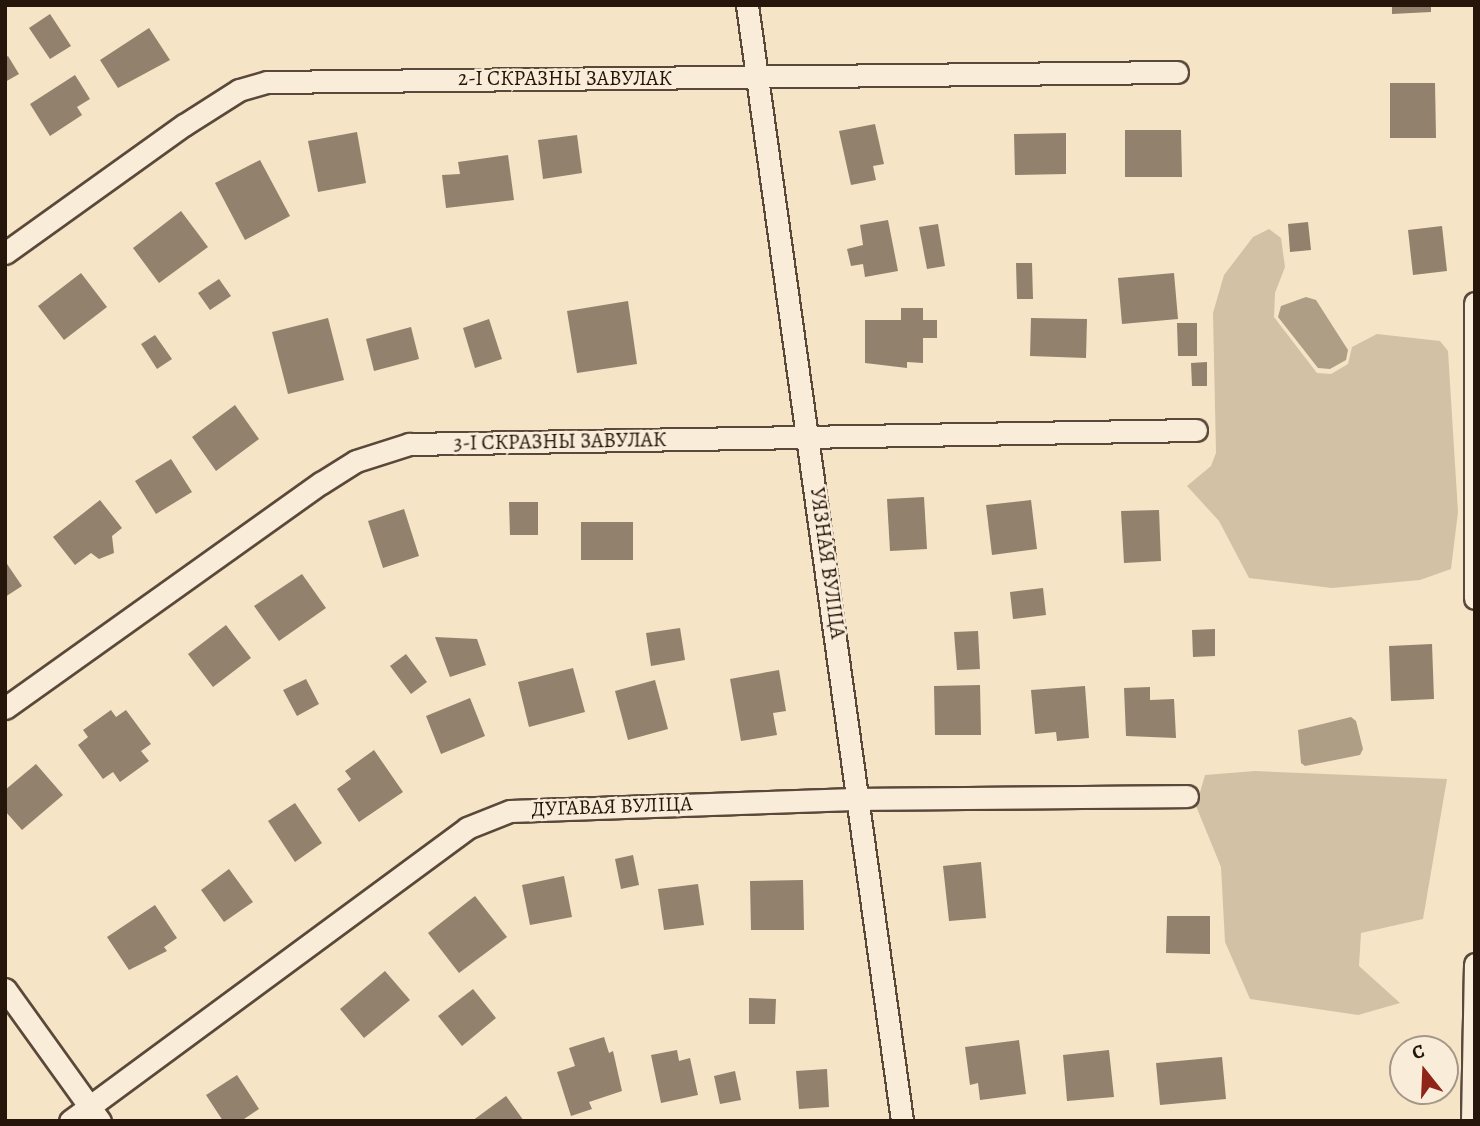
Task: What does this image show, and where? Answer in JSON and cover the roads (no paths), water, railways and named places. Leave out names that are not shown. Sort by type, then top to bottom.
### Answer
[{"type":"street","name":"УЯЗНАЯ ВУЛІЦА","points":[[747,5],[861,799],[902,1121]]},
{"type":"street","name":"2-І СКРАЗНЫ ЗАВУЛАК","points":[[5,253],[184,125],[239,90],[267,82],[1177,72]]},
{"type":"street","points":[[1475,303],[1475,598]]},
{"type":"street","name":"3-І СКРАЗНЫ ЗАВУЛАК","points":[[5,708],[321,483],[369,457],[409,444],[1196,430]]},
{"type":"street","name":"ДУГАВАЯ ВУЛІЦА","points":[[70,1121],[94,1112],[467,828],[510,811],[861,799],[1187,796]]},
{"type":"street","points":[[1472,1121],[1475,964]]},
{"type":"street","points":[[5,989],[94,1112]]}]
